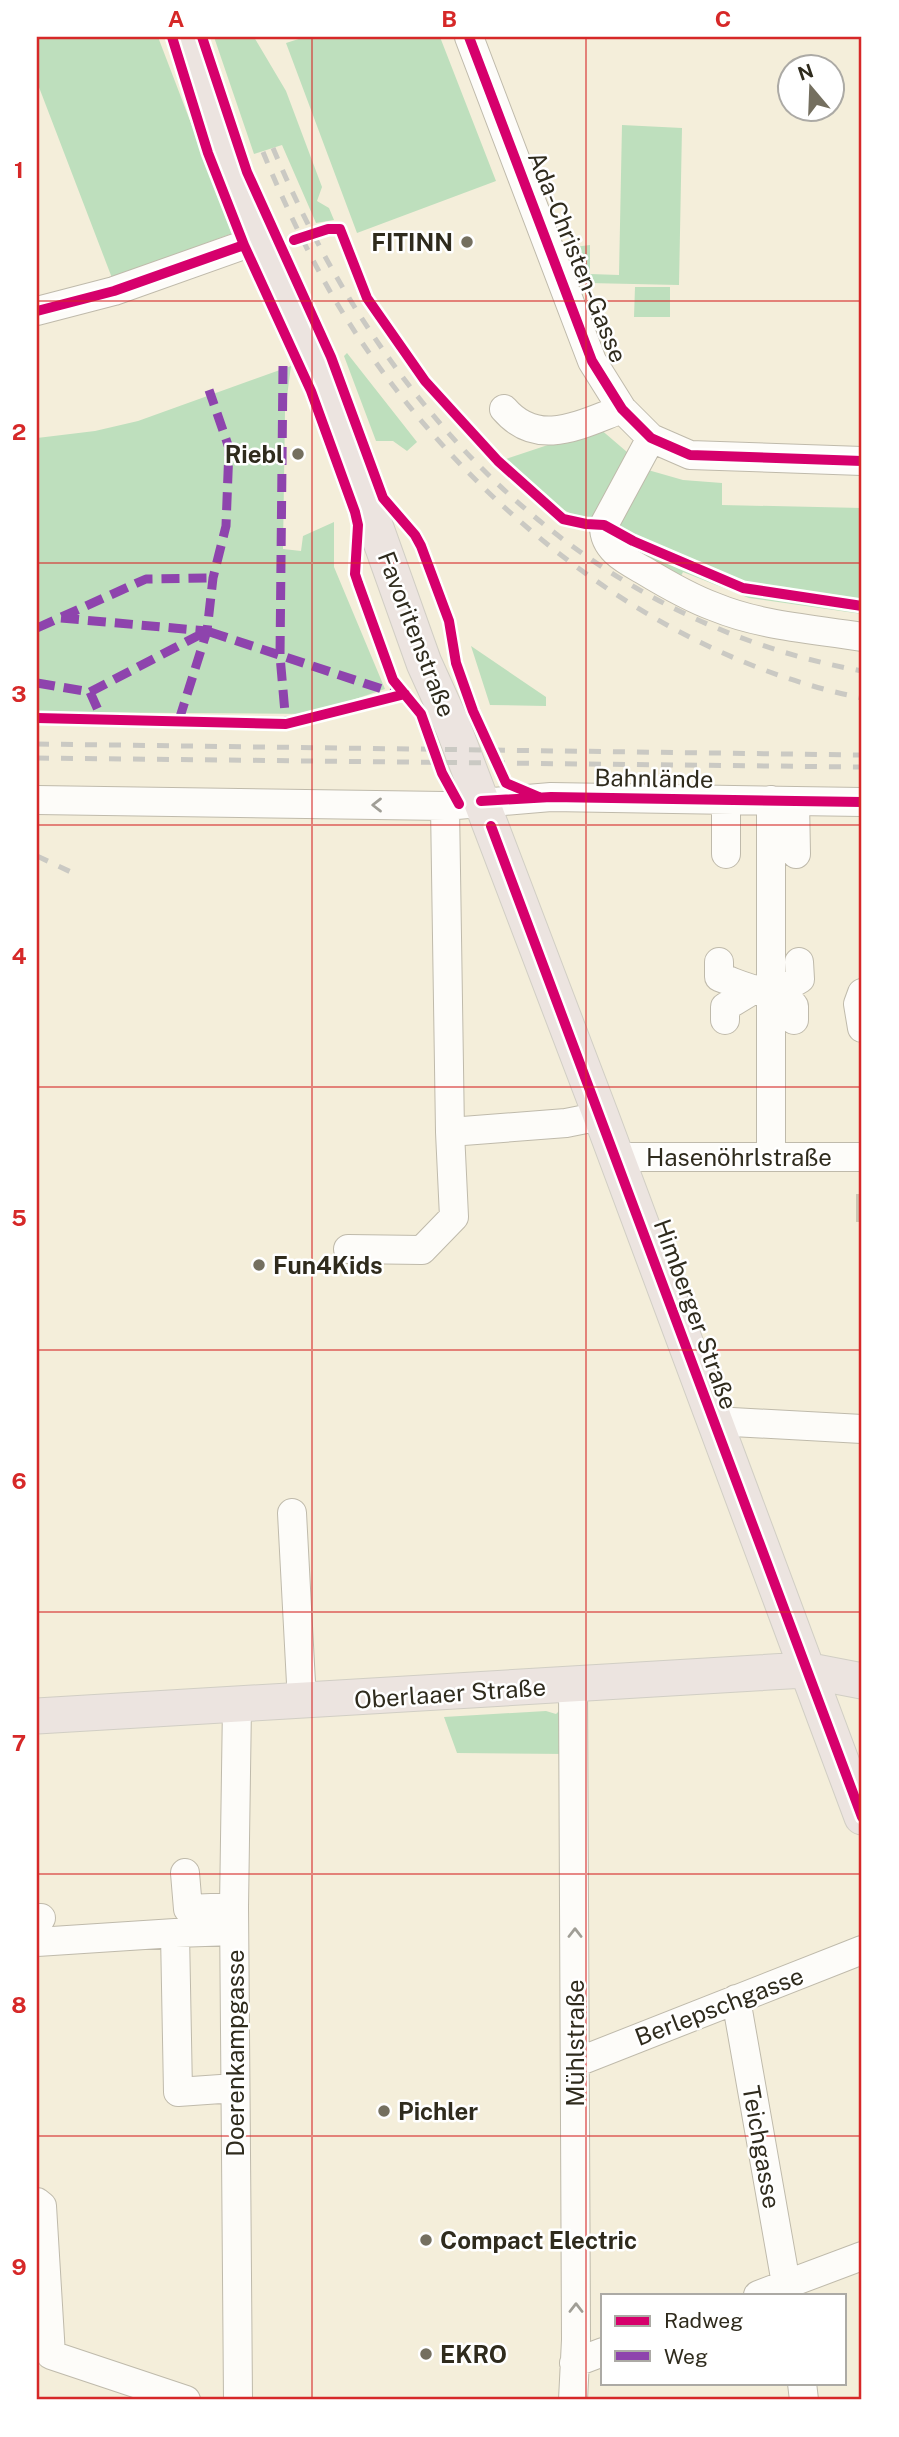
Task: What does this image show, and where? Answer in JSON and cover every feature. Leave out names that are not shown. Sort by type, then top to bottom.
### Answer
[{"type":"main road","name":"Favoritenstraße","points":[[187,37],[225,157],[258,240],[322,378],[420,652],[466,762]]},
{"type":"main road","name":"Himberger Straße","points":[[466,762],[862,1817]]},
{"type":"main road","name":"Oberlaaer Straße","points":[[37,1716],[805,1670],[862,1681]]},
{"type":"street","name":"Ada-Christen-Gasse","points":[[468,37],[592,361],[622,409],[651,438],[690,455],[862,461]]},
{"type":"street","points":[[37,311],[114,291],[258,240]]},
{"type":"street","points":[[505,409],[515,421],[533,429],[553,432],[622,409]]},
{"type":"street","points":[[651,438],[604,524],[604,533],[612,550],[668,585],[715,607],[760,620],[862,637]]},
{"type":"street","name":"Bahnlände","points":[[37,800],[445,806],[539,797],[862,802]]},
{"type":"street","points":[[726,800],[726,854]]},
{"type":"street","points":[[783,800],[796,854]]},
{"type":"street","points":[[771,1157],[769,991],[783,800]]},
{"type":"street","points":[[348,1249],[422,1250],[454,1217],[450,1132],[445,806]]},
{"type":"street","points":[[719,961],[719,978],[769,991],[794,1006],[793,1020]]},
{"type":"street","points":[[724,1020],[725,1007],[800,979],[799,962]]},
{"type":"street","points":[[862,993],[858,1004],[862,1028]]},
{"type":"street","points":[[450,1132],[566,1123],[601,1116]]},
{"type":"street","name":"Hasenöhrlstraße","points":[[616,1157],[862,1157]]},
{"type":"street","points":[[714,1421],[862,1429]]},
{"type":"street","points":[[292,1513],[302,1702]]},
{"type":"street","name":"Mühlstraße","points":[[573,1685],[573,2400]]},
{"type":"street","name":"Doerenkampgasse","points":[[237,1705],[234,1919],[237,2400]]},
{"type":"street","points":[[185,1873],[188,1909],[234,1919]]},
{"type":"street","points":[[38,1926],[175,1933],[234,1919]]},
{"type":"street","points":[[175,1933],[178,2092],[235,2088]]},
{"type":"street","name":"Berlepschgasse","points":[[575,2063],[862,1950]]},
{"type":"street","name":"Teichgasse","points":[[736,1999],[787,2290]]},
{"type":"street","points":[[37,2202],[42,2206],[43,2317],[51,2355],[187,2400]]},
{"type":"street","points":[[764,2294],[787,2290],[862,2256]]},
{"type":"street","points":[[574,2363],[601,2353]]},
{"type":"green space","points":[[37,37],[158,37],[233,233],[112,278],[37,82]]},
{"type":"green space","points":[[214,37],[254,37],[286,91],[322,187],[317,201],[329,208],[334,220],[316,223],[282,145],[254,154]]},
{"type":"green space","points":[[305,37],[440,37],[496,181],[357,233],[286,43]]},
{"type":"green space","points":[[622,125],[682,128],[679,285],[588,283],[574,247],[590,245],[590,274],[619,275]]},
{"type":"green space","points":[[635,287],[670,287],[670,317],[634,317]]},
{"type":"green space","points":[[347,353],[417,442],[407,451],[393,441],[376,441],[344,356]]},
{"type":"green space","points":[[291,366],[285,412],[283,549],[301,551],[303,536],[334,522],[334,567],[385,689],[311,714],[37,712],[37,438],[95,431],[138,421]]},
{"type":"green space","points":[[599,428],[648,470],[683,480],[722,483],[722,505],[862,508],[862,614],[749,598],[683,572],[681,576],[676,574],[564,510],[506,459]]},
{"type":"green space","points":[[471,646],[546,697],[546,706],[490,705]]},
{"type":"green space","points":[[546,1711],[556,1714],[559,1711],[567,1754],[457,1753],[444,1717]]},
{"type":"tunnel","points":[[856,1208],[862,1208]]},
{"type":"railway","points":[[273,148],[318,243],[371,332],[432,414],[501,487],[579,551],[665,604],[759,644],[862,671]]},
{"type":"railway","points":[[263,152],[296,227],[335,300],[381,369],[434,435],[493,497],[558,553],[629,602],[703,644],[781,676],[862,698]]},
{"type":"railway","points":[[37,744],[862,755]]},
{"type":"railway","points":[[37,758],[862,767]]},
{"type":"railway","points":[[37,856],[73,873]]},
{"type":"marked path","points":[[283,366],[280,656],[286,724]]},
{"type":"marked path","points":[[179,720],[207,631],[213,578],[226,526],[229,448],[209,390]]},
{"type":"marked path","points":[[37,628],[146,579],[213,578]]},
{"type":"marked path","points":[[61,618],[207,631]]},
{"type":"marked path","points":[[90,692],[207,631],[391,692]]},
{"type":"marked path","points":[[37,683],[90,692],[102,719]]},
{"type":"cycle path","points":[[172,37],[208,153],[244,245],[311,391],[355,512],[358,525],[355,574],[393,680],[421,714],[442,773],[459,804]]},
{"type":"cycle path","points":[[202,37],[247,172],[331,357],[383,498],[415,535],[421,546],[449,621],[456,663],[473,711],[506,783],[539,797]]},
{"type":"cycle path","points":[[469,37],[592,361],[622,409],[651,438],[690,455],[862,461]]},
{"type":"cycle path","points":[[294,240],[328,229],[340,229],[367,298],[425,381],[498,461],[563,519],[604,525],[633,541],[743,588],[862,606]]},
{"type":"cycle path","points":[[37,311],[114,291],[244,245]]},
{"type":"cycle path","points":[[37,718],[286,724],[405,694]]},
{"type":"cycle path","points":[[481,801],[551,797],[862,802]]},
{"type":"cycle path","points":[[491,826],[862,1817]]},
{"type":"place","name":"FITINN","points":[[467,242]]},
{"type":"place","name":"Riebl","points":[[298,454]]},
{"type":"place","name":"Fun4Kids","points":[[259,1265]]},
{"type":"place","name":"Pichler","points":[[384,2111]]},
{"type":"place","name":"Compact Electric","points":[[426,2240]]},
{"type":"place","name":"EKRO","points":[[426,2354]]}]
